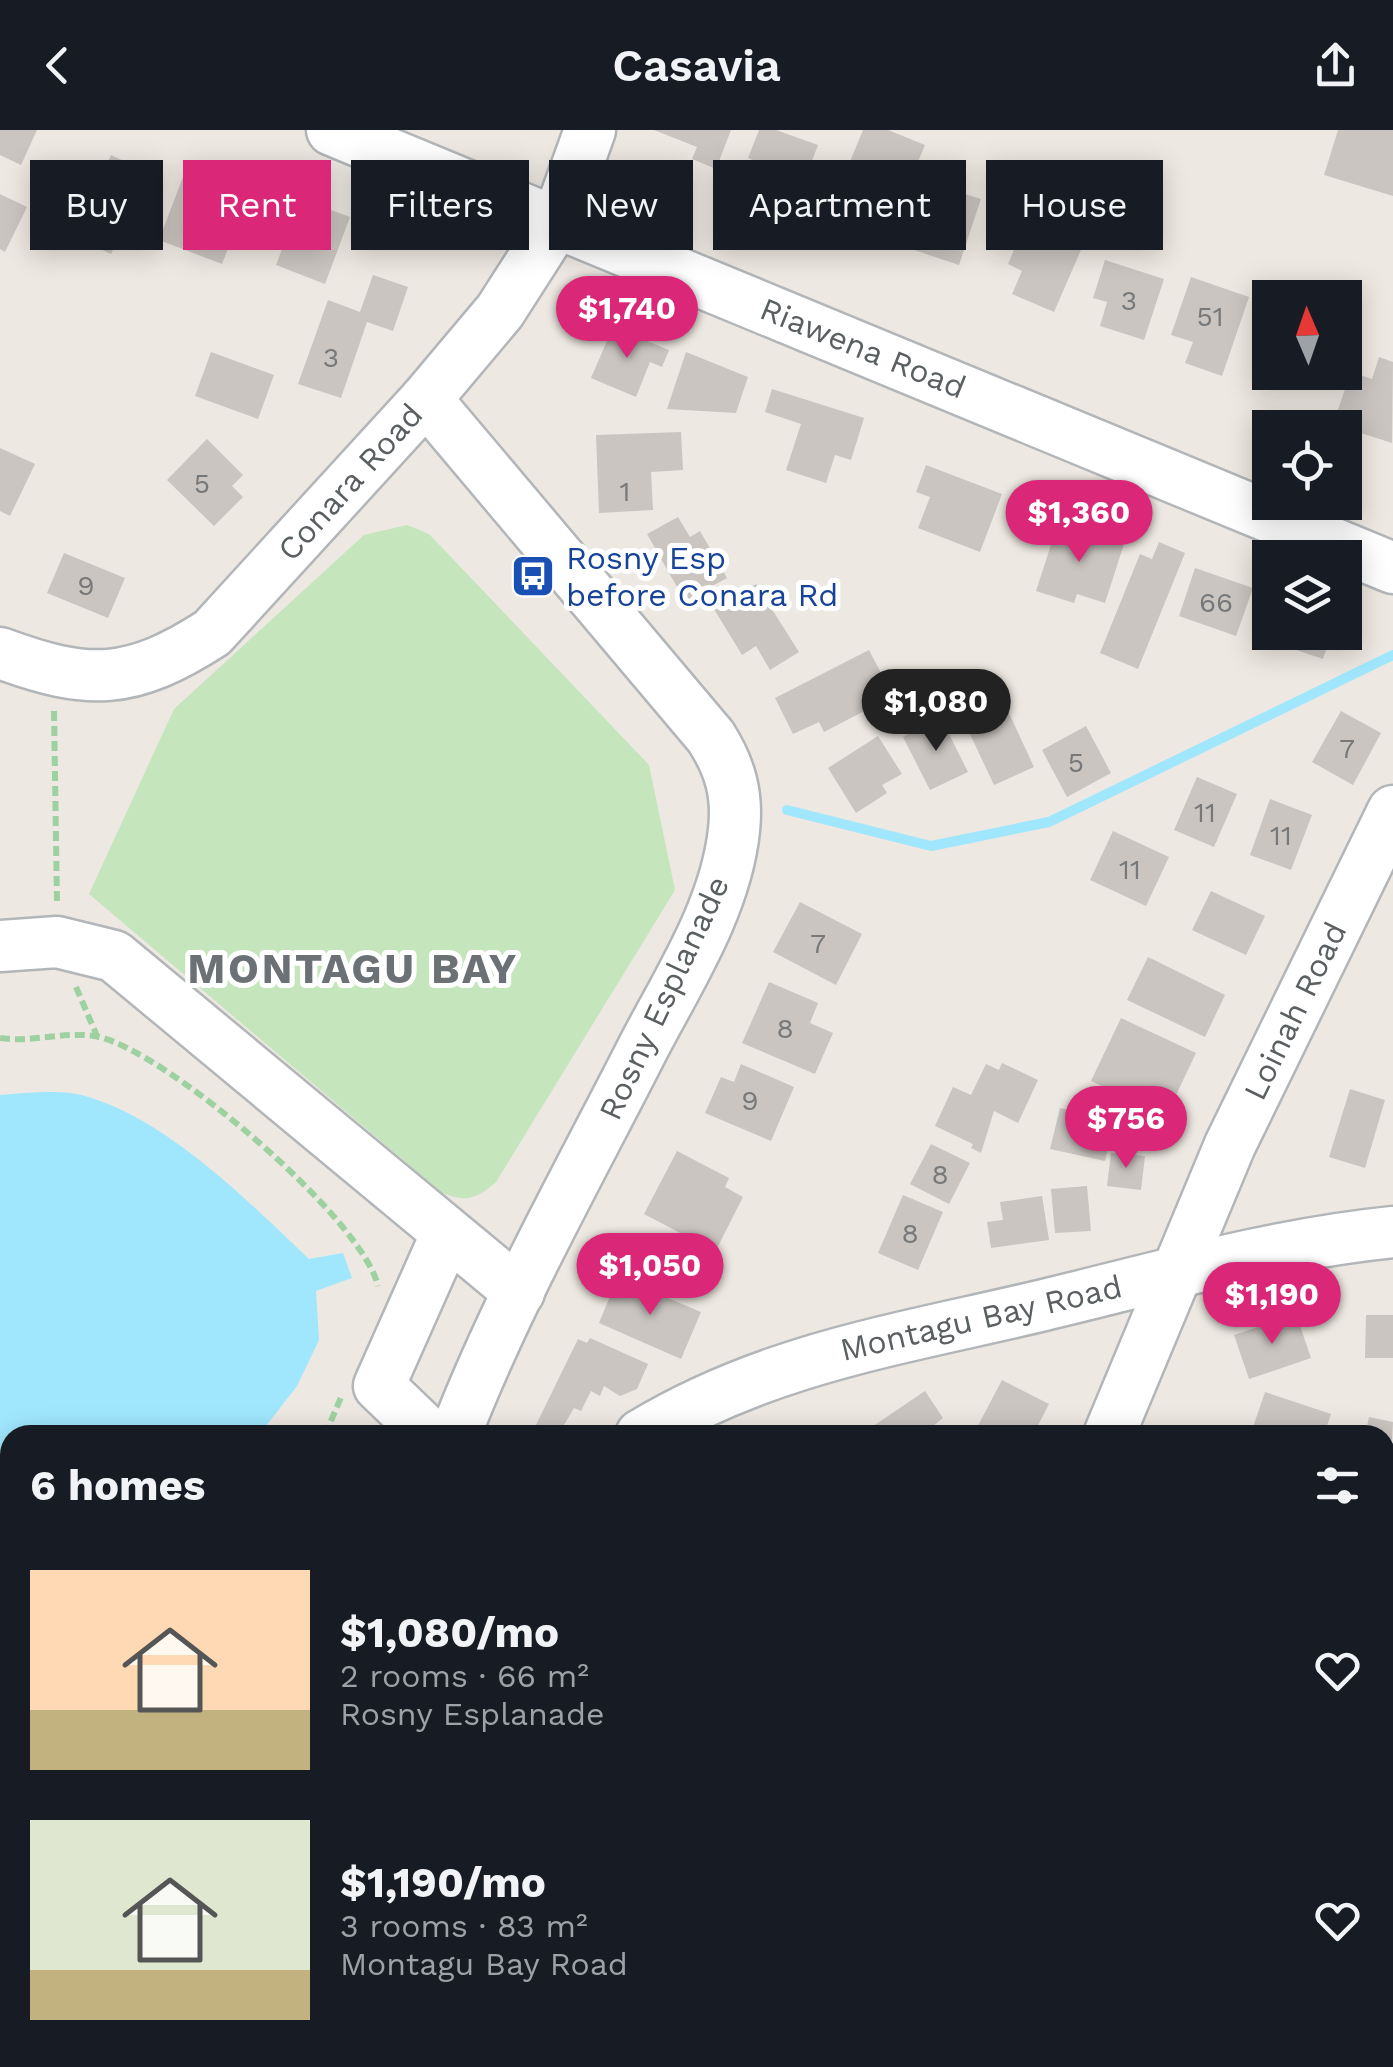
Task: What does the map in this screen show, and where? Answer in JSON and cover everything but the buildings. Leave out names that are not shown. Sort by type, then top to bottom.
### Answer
[{"type":"street","name":"Riawena Road","points":[[332,130],[549,219]]},
{"type":"street","name":"Conara Road","points":[[579,160],[590,130]]},
{"type":"street","name":"Conara Road","points":[[0,652],[53,672],[122,676],[175,657],[212,633],[426,399],[500,311],[549,234]]},
{"type":"street","name":"Riawena Road","points":[[625,250],[1393,568]]},
{"type":"street","name":"Rosny Esplanade","points":[[426,399],[711,737],[734,785],[734,833],[713,908],[519,1292],[459,1425]]},
{"type":"street","name":"Loinah Road","points":[[1113,1425],[1230,1145],[1393,811]]},
{"type":"street","points":[[0,946],[57,942],[114,956],[519,1292]]},
{"type":"street","name":"Montagu Bay Road","points":[[659,1425],[699,1402],[779,1368],[1269,1248],[1393,1232]]},
{"type":"street","points":[[420,1425],[379,1386],[447,1233]]},
{"type":"path","points":[[53,672],[57,942],[97,1036]]},
{"type":"path","points":[[0,1038],[97,1036],[169,1070],[304,1186],[363,1250],[377,1281],[380,1299]]},
{"type":"path","points":[[329,1425],[347,1384]]},
{"type":"green space","points":[[407,525],[429,534],[649,765],[675,890],[496,1182],[477,1196],[464,1198],[441,1192],[89,894],[174,709],[364,535]]},
{"type":"water","points":[[65,1093],[116,1107],[205,1165],[309,1259],[343,1253],[352,1278],[316,1291],[319,1340],[297,1386],[267,1425],[0,1425],[0,1095]]},
{"type":"waterway","points":[[787,810],[931,846],[1049,822],[1393,655]]},
{"type":"place","name":"Rosny Esp before Conara Rd","points":[[533,576]]},
{"type":"district","name":"MONTAGU BAY","points":[[353,968]]}]
